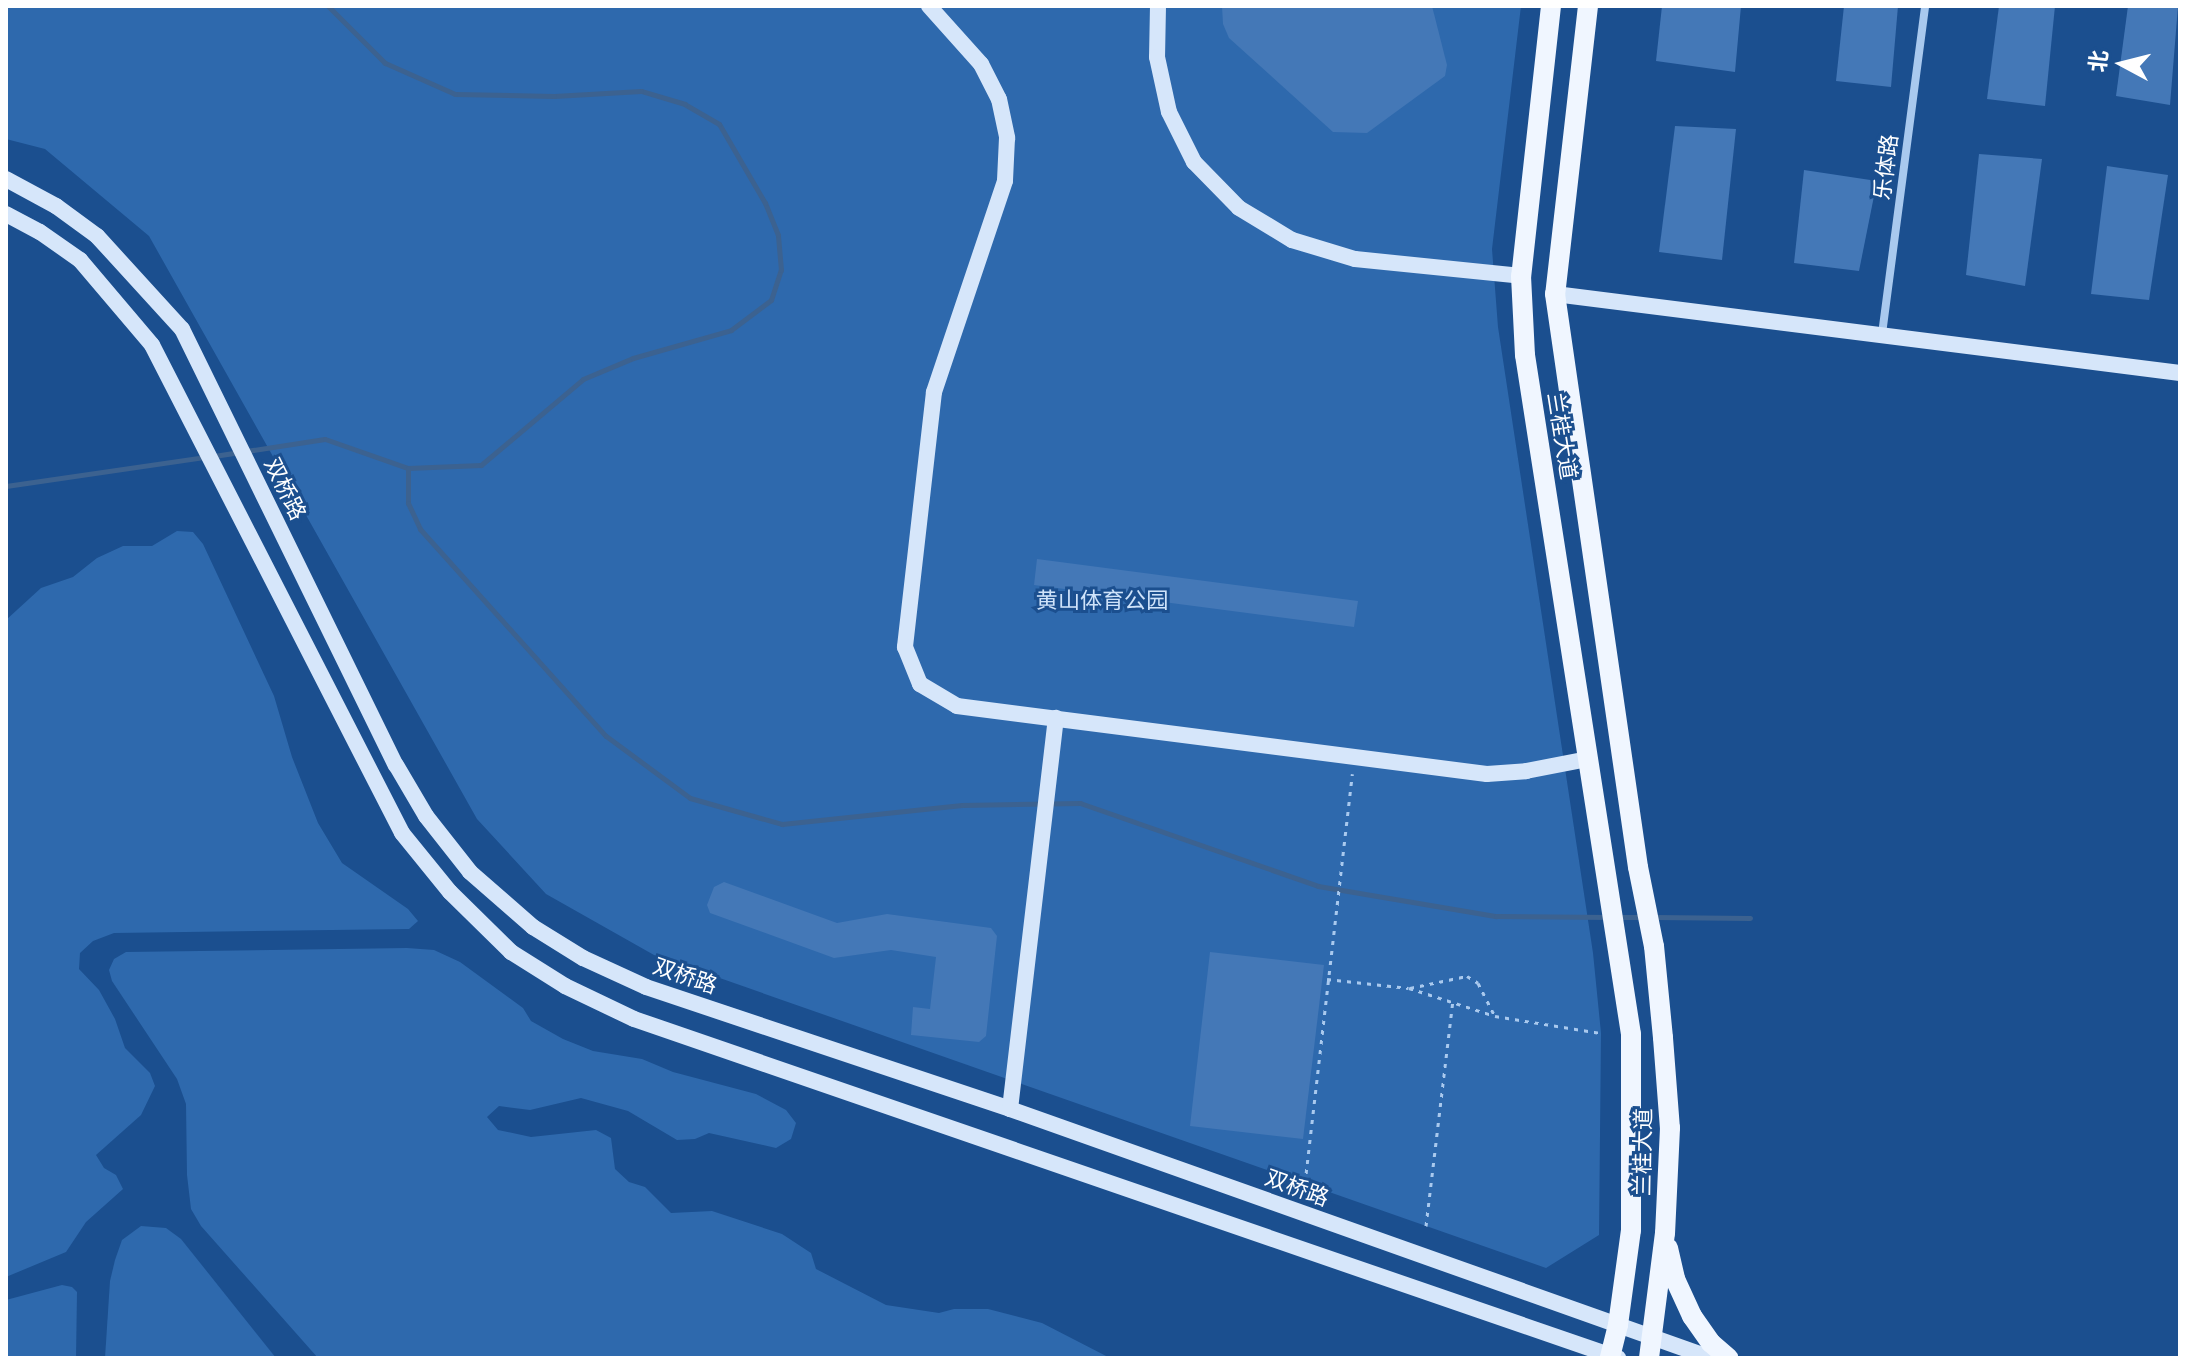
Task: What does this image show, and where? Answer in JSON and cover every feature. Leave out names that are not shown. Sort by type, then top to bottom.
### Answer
[{"type":"main road","points":[[929,6],[981,64],[999,99],[1007,138],[1005,181],[934,392],[905,647],[920,684],[957,706],[1487,774],[1526,771],[1588,759]]},
{"type":"main road","points":[[1158,6],[1157,57],[1169,112],[1194,162],[1239,208],[1292,240],[1355,259],[1521,276]]},
{"type":"main road","name":"兰桂大道","points":[[1551,6],[1521,276],[1525,355],[1621,949],[1631,1034],[1634,1131],[1631,1230],[1613,1357]]},
{"type":"main road","name":"兰桂大道","points":[[1588,6],[1555,294],[1638,867],[1654,946],[1670,1128],[1665,1233],[1651,1348]]},
{"type":"main road","name":"双桥路","points":[[6,179],[56,206],[97,236],[182,329],[396,765],[426,816],[470,872],[533,927],[583,958],[646,987],[1010,1109],[1618,1325],[1651,1348],[1711,1358]]},
{"type":"main road","points":[[6,214],[40,232],[80,260],[152,345],[402,833],[450,892],[511,952],[565,986],[634,1019],[1613,1357]]},
{"type":"main road","points":[[1555,294],[2180,373]]},
{"type":"main road","points":[[1010,1109],[1056,718]]},
{"type":"main road","points":[[1665,1233],[1675,1279],[1692,1316],[1711,1343],[1728,1358]]},
{"type":"street","name":"乐体路","points":[[1882,334],[1925,6]]},
{"type":"path","points":[[1305,1183],[1354,757]]},
{"type":"path","points":[[1409,988],[1467,976],[1478,983],[1495,1016]]},
{"type":"path","points":[[1327,979],[1409,988],[1495,1016],[1601,1033]]},
{"type":"path","points":[[1426,1226],[1453,1001]]},
{"type":"green space","name":"黄山体育公园","points":[[6,6],[1521,6],[1492,249],[1498,327],[1593,953],[1601,1033],[1599,1235],[1546,1268],[654,955],[546,894],[477,819],[149,236],[45,149],[6,139]]},
{"type":"green space","points":[[177,531],[193,532],[203,544],[274,696],[292,757],[318,823],[342,863],[408,909],[418,921],[409,929],[114,933],[93,941],[80,953],[79,969],[99,990],[115,1019],[125,1048],[150,1073],[155,1086],[141,1115],[96,1155],[104,1168],[116,1175],[123,1189],[86,1222],[66,1252],[6,1277],[6,620],[41,588],[73,577],[97,558],[123,546],[152,546]]},
{"type":"green space","points":[[434,950],[460,962],[523,1008],[531,1021],[563,1039],[593,1051],[642,1059],[673,1072],[756,1094],[786,1110],[796,1123],[791,1139],[776,1148],[709,1133],[695,1139],[677,1140],[628,1111],[581,1098],[530,1110],[499,1106],[487,1117],[498,1130],[531,1137],[596,1130],[611,1138],[615,1169],[629,1182],[645,1187],[671,1213],[712,1211],[782,1234],[811,1253],[816,1269],[886,1305],[939,1313],[954,1309],[988,1309],[1042,1323],[1110,1358],[318,1358],[201,1226],[191,1209],[186,1104],[177,1079],[112,981],[109,970],[114,959],[126,952]]},
{"type":"green space","points":[[141,1226],[166,1228],[181,1239],[276,1358],[105,1358],[110,1281],[115,1260],[122,1240]]},
{"type":"green space","points":[[62,1285],[72,1287],[77,1292],[76,1358],[6,1358],[6,1300]]},
{"type":"building","points":[[1222,6],[1432,6],[1447,65],[1445,76],[1367,133],[1333,132],[1229,38],[1223,24]]},
{"type":"building","points":[[1662,6],[1741,6],[1735,72],[1656,61]]},
{"type":"building","points":[[1844,6],[1898,6],[1891,87],[1836,81]]},
{"type":"building","points":[[1999,6],[2055,6],[2045,106],[1987,99]]},
{"type":"building","points":[[2128,6],[2178,6],[2170,105],[2116,96]]},
{"type":"building","points":[[1675,126],[1736,129],[1722,260],[1659,252]]},
{"type":"building","points":[[1979,154],[2042,159],[2025,286],[1966,275]]},
{"type":"building","points":[[2107,166],[2168,175],[2149,300],[2091,294]]},
{"type":"building","points":[[1804,170],[1877,181],[1859,271],[1794,263]]},
{"type":"building","points":[[1037,559],[1358,601],[1354,627],[1034,585]]},
{"type":"building","points":[[724,882],[837,923],[887,914],[991,928],[997,936],[986,1036],[979,1042],[911,1035],[913,1007],[930,1009],[936,957],[891,950],[834,958],[710,913],[707,905],[714,887]]},
{"type":"building","points":[[1210,952],[1324,965],[1303,1139],[1190,1126]]},
{"type":"waterway","points":[[214,456],[325,439],[408,468],[481,465],[583,379],[633,358],[731,330],[771,300],[781,270],[778,235],[765,203],[719,124],[685,104],[641,91],[554,96],[455,94],[385,63],[328,6]]},
{"type":"waterway","points":[[6,486],[204,457]]},
{"type":"waterway","points":[[408,468],[408,503],[420,529],[606,736],[690,798],[782,824],[962,805],[1080,803],[1318,886],[1496,916],[1609,917]]},
{"type":"waterway","points":[[1619,917],[1641,917]]},
{"type":"waterway","points":[[1655,917],[1750,918]]}]
